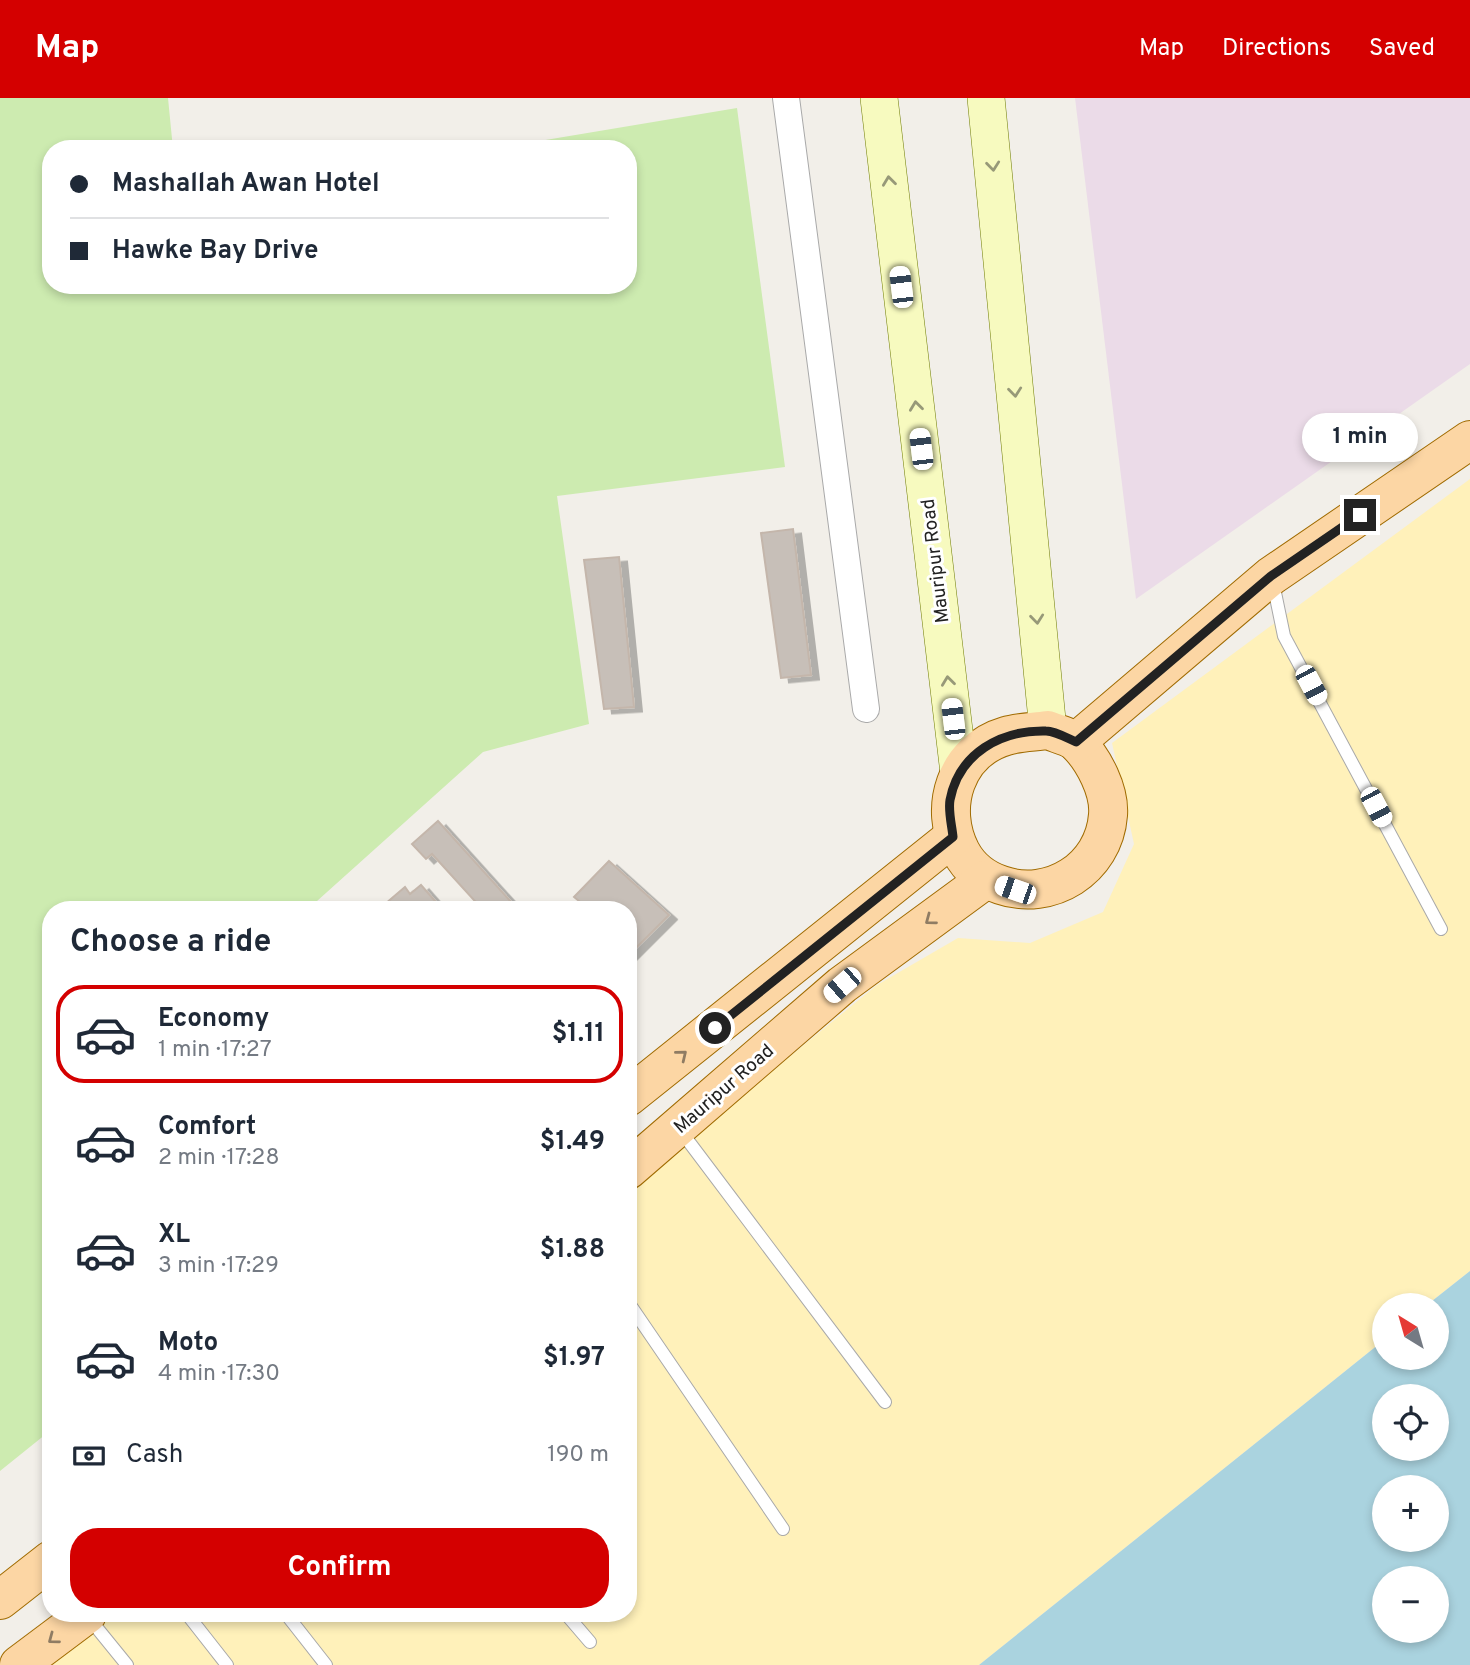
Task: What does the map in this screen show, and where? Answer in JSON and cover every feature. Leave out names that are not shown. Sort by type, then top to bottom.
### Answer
[{"type":"main road","name":"Mauripur Road","points":[[879,98],[959,773]]},
{"type":"main road","points":[[985,98],[1062,736],[1104,785],[1108,814],[1100,847],[1079,873],[1049,888],[1015,890],[985,880],[965,859],[953,837],[950,802],[959,773],[979,750],[1006,736],[1062,736],[1271,576],[1470,440]]},
{"type":"main road","points":[[637,1090],[953,837]]},
{"type":"main road","name":"Mauripur Road","points":[[637,1162],[842,985],[985,880]]},
{"type":"main road","points":[[0,1600],[42,1567]]},
{"type":"main road","points":[[19,1665],[75,1622]]},
{"type":"street","points":[[786,98],[866,709]]},
{"type":"lane","points":[[1271,576],[1284,636],[1441,929]]},
{"type":"lane","points":[[678,1127],[885,1402]]},
{"type":"lane","points":[[637,1315],[783,1529]]},
{"type":"lane","points":[[92,1622],[127,1665]]},
{"type":"lane","points":[[193,1622],[227,1665]]},
{"type":"lane","points":[[292,1622],[327,1665]]},
{"type":"lane","points":[[573,1622],[590,1642]]},
{"type":"shaded area","points":[[1075,98],[1470,98],[1470,364],[1136,599]]},
{"type":"green space","points":[[0,98],[168,98],[172,140],[42,140],[42,294],[637,294],[637,140],[545,140],[737,108],[785,467],[557,496],[589,724],[483,752],[317,901],[42,901],[42,1437],[0,1471]]},
{"type":"sand","points":[[1470,479],[1470,1271],[1442,1293],[1372,1293],[1372,1350],[979,1665],[48,1665],[101,1622],[637,1622],[637,1182],[877,985],[958,938],[1030,943],[1103,912],[1134,844],[1112,743]]},
{"type":"water","points":[[1470,1271],[1470,1665],[979,1665],[1372,1350],[1372,1370],[1449,1370],[1449,1293],[1442,1293]]},
{"type":"building","points":[[793,529],[811,675],[781,678],[761,533]]},
{"type":"building","points":[[619,557],[634,707],[604,709],[584,560]]},
{"type":"building","points":[[438,821],[510,901],[475,901],[432,854],[426,859],[412,844]]},
{"type":"building","points":[[609,861],[669,915],[637,947],[637,901],[579,901],[574,897]]},
{"type":"building","points":[[421,885],[435,901],[389,901],[405,887],[410,894]]},
{"type":"route","points":[[715,1028],[953,837],[950,802],[959,773],[979,750],[1006,736],[1048,730],[1076,742],[1271,576],[1360,515]]}]
